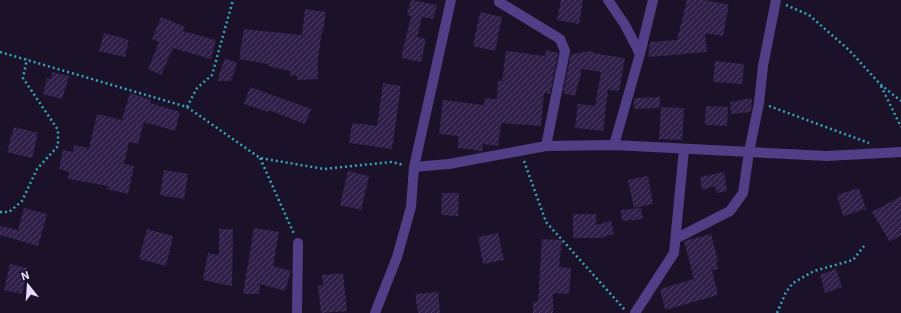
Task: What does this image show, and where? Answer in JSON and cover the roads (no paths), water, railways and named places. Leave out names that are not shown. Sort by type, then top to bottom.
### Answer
[{"type":"street","points":[[375,313],[397,257],[411,207],[414,167],[451,0]]},
{"type":"street","points":[[608,0],[625,25],[640,54]]},
{"type":"street","points":[[614,145],[640,54],[653,0]]},
{"type":"street","points":[[499,1],[560,39],[565,51],[546,146]]},
{"type":"street","points":[[677,238],[730,211],[744,193],[749,152],[759,103],[762,66],[780,2]]},
{"type":"street","points":[[414,167],[449,164],[546,146],[614,145],[827,156],[901,152]]},
{"type":"street","points":[[635,313],[674,253],[677,238],[684,149]]},
{"type":"street","points":[[297,313],[298,244]]}]
